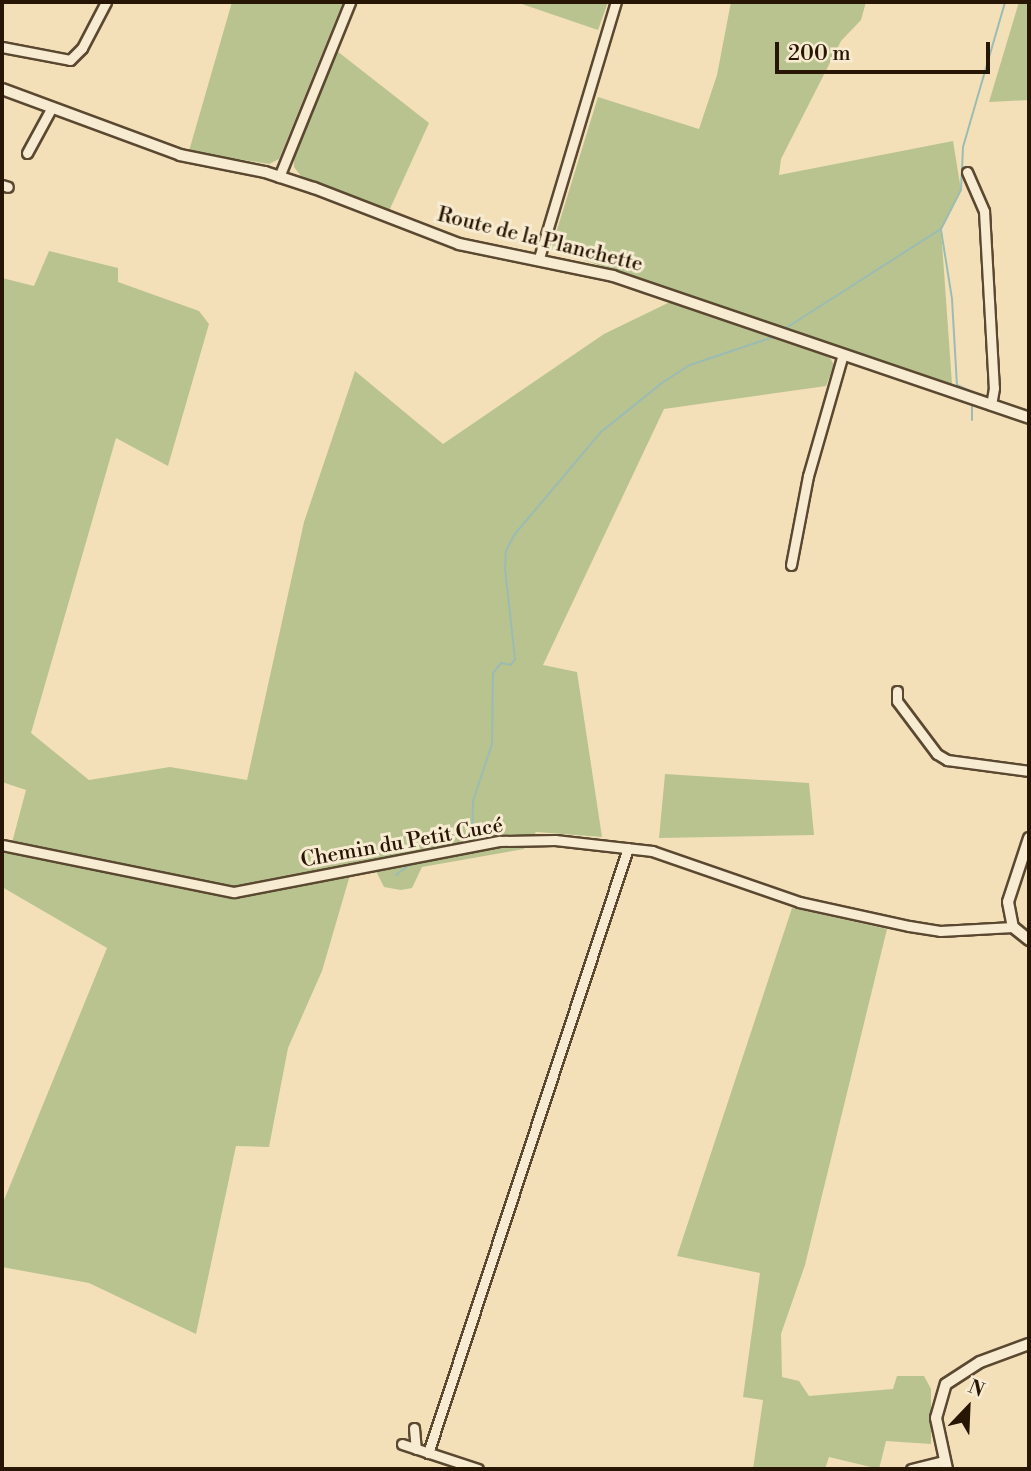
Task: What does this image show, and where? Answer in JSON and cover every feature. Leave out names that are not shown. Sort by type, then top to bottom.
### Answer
[{"type":"street","points":[[2,47],[70,60],[82,48],[106,2]]},
{"type":"street","points":[[279,177],[351,2]]},
{"type":"street","points":[[539,258],[616,2]]},
{"type":"street","name":"Route de la Planchette","points":[[2,89],[180,155],[279,177],[459,244],[539,258],[613,276],[1029,418]]},
{"type":"street","points":[[27,153],[52,107]]},
{"type":"street","points":[[967,172],[984,211],[995,388],[991,405]]},
{"type":"street","points":[[791,565],[808,476],[842,354]]},
{"type":"street","points":[[897,691],[897,701],[937,754],[947,760],[1029,771]]},
{"type":"street","points":[[1029,838],[1008,902],[1013,927],[1029,940]]},
{"type":"street","name":"Chemin du Petit Cucé","points":[[2,845],[233,892],[500,841],[555,840],[652,851],[799,902],[909,926],[940,930],[1013,927]]},
{"type":"street","points":[[428,1453],[628,848]]},
{"type":"street","points":[[911,1469],[946,1465],[936,1418],[946,1384],[980,1362],[1029,1344]]},
{"type":"street","points":[[414,1428],[416,1449]]},
{"type":"street","points":[[402,1444],[478,1469]]},
{"type":"green space","points":[[232,2],[343,2],[279,159],[269,164],[189,151]]},
{"type":"green space","points":[[516,2],[608,2],[598,30]]},
{"type":"green space","points":[[731,2],[866,2],[861,20],[841,41],[781,159],[779,175],[953,141],[961,190],[941,229],[952,384],[551,249],[598,97],[699,129],[717,75]]},
{"type":"green space","points":[[1019,2],[1029,2],[1029,100],[989,102]]},
{"type":"green space","points":[[337,51],[429,123],[389,211],[301,176],[294,167],[294,155]]},
{"type":"green space","points":[[49,251],[118,268],[118,282],[199,311],[209,324],[168,466],[116,438],[31,733],[89,780],[170,767],[247,780],[304,522],[355,371],[443,444],[604,334],[670,302],[829,356],[834,365],[826,386],[664,409],[543,665],[577,672],[602,837],[536,832],[524,849],[422,867],[412,888],[401,890],[384,887],[376,871],[350,875],[322,971],[288,1048],[269,1147],[236,1146],[196,1334],[89,1283],[2,1267],[2,1205],[107,948],[2,887],[2,853],[9,854],[26,790],[2,782],[2,278],[34,286]]},
{"type":"green space","points":[[665,774],[809,783],[814,835],[659,838]]},
{"type":"green space","points":[[792,908],[887,929],[805,1265],[781,1334],[782,1377],[799,1381],[809,1396],[893,1389],[897,1376],[924,1376],[931,1389],[931,1444],[886,1441],[879,1469],[829,1457],[825,1469],[753,1469],[763,1400],[743,1397],[760,1273],[677,1256]]},
{"type":"waterway","points":[[786,328],[941,229],[961,190],[963,147],[1005,2]]},
{"type":"waterway","points":[[941,230],[952,299],[957,385],[974,393]]},
{"type":"waterway","points":[[472,836],[473,801],[492,744],[493,673],[501,663],[511,665],[515,659],[505,569],[506,551],[514,535],[601,432],[662,383],[690,365],[773,337]]},
{"type":"waterway","points":[[972,406],[972,420]]},
{"type":"waterway","points":[[396,875],[410,864],[472,852]]}]
